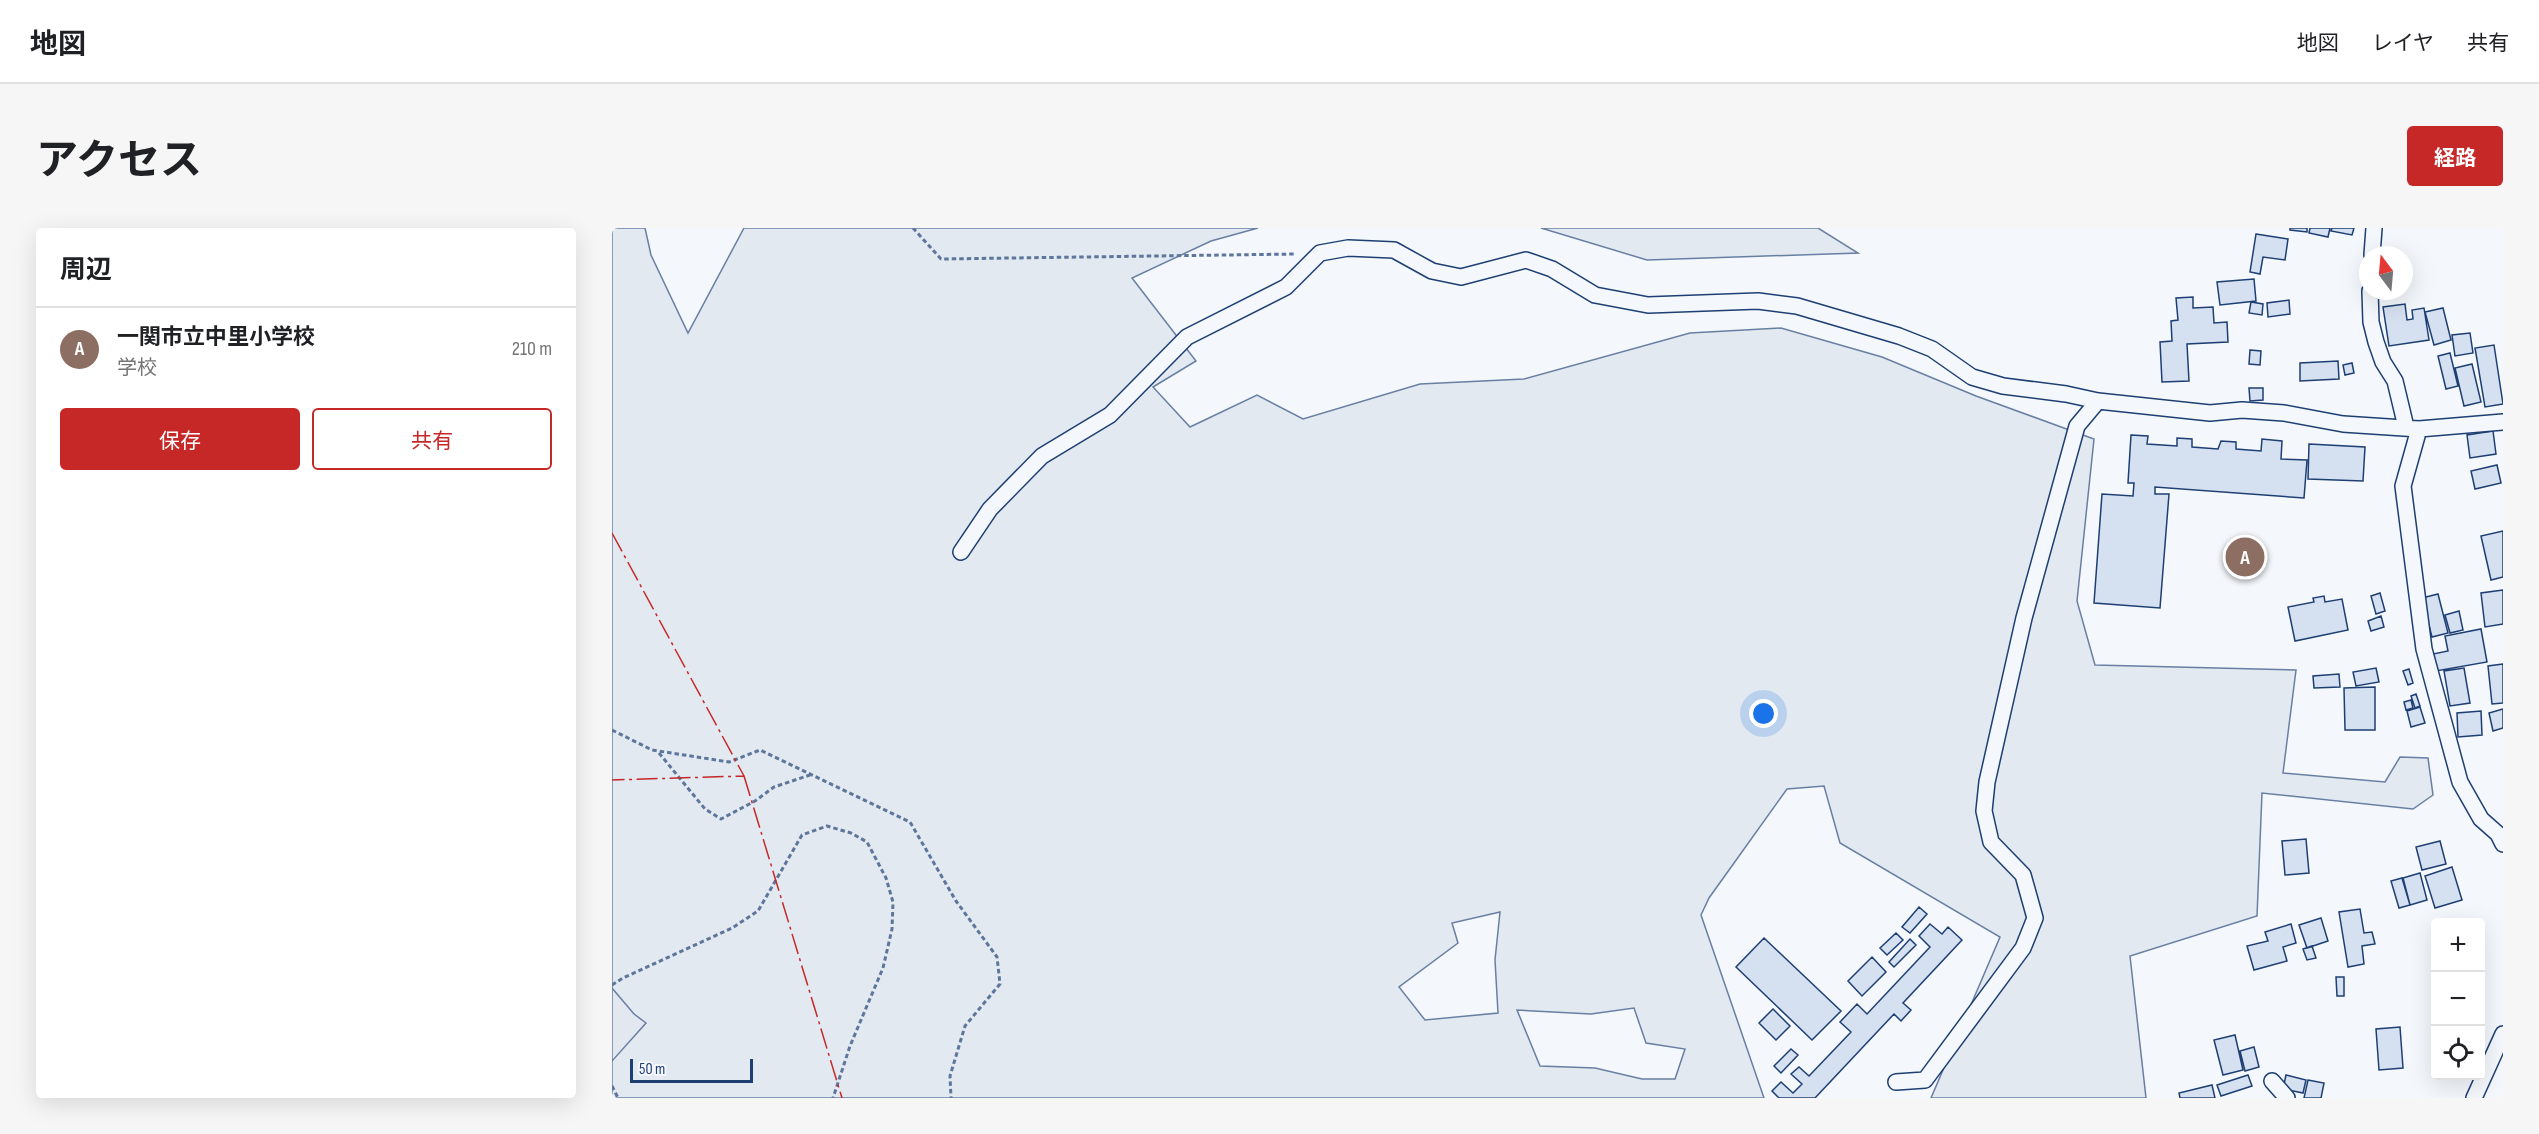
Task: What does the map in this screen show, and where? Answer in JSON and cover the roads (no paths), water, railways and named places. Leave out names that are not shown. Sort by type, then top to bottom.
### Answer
[{"type":"street","points":[[2373,246],[2374,228]]},
{"type":"street","points":[[961,552],[990,509],[1042,456],[1110,415],[1187,337],[1286,287],[1320,253],[1348,248],[1394,250],[1432,271],[1461,277],[1526,260],[1552,269],[1595,295],[1648,305],[1758,301],[1797,306],[1899,336],[1932,349],[1972,377],[2003,386],[2066,394],[2098,401],[2210,412],[2242,410],[2284,413],[2343,424],[2413,428],[2503,422]]},
{"type":"street","points":[[2370,300],[2371,321],[2382,362],[2395,381],[2413,428],[2403,486],[2424,649],[2460,782],[2481,819],[2498,834],[2503,844]]},
{"type":"street","points":[[1896,1082],[1925,1080],[2023,948],[2035,918],[2023,875],[1991,843],[1984,811],[1987,782],[2024,618],[2077,426],[2098,401]]},
{"type":"street","points":[[2476,1095],[2503,1034]]},
{"type":"street","points":[[2476,1095],[2503,1063]]},
{"type":"street","points":[[2272,1081],[2287,1098]]},
{"type":"place","name":"一関市立中里小学校","points":[[2245,557]]}]
